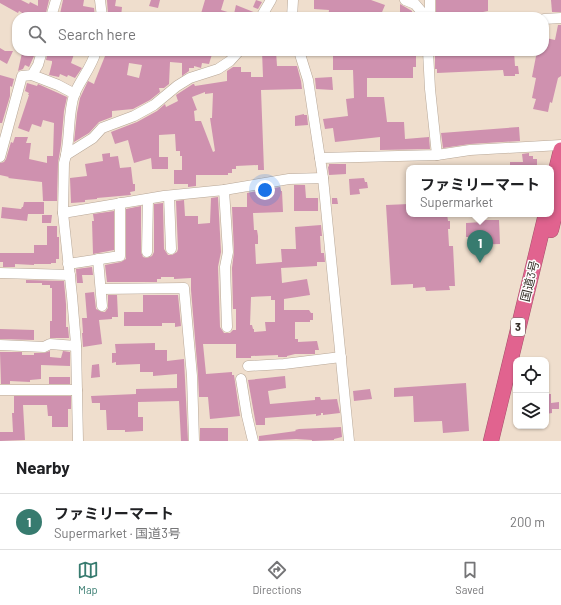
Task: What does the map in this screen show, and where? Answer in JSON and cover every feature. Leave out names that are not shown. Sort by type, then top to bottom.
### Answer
[{"type":"highway","points":[[554,179],[561,150]]},
{"type":"highway","name":"国道3号","points":[[521,357],[561,188]]},
{"type":"highway","name":"国道3号","points":[[491,441],[545,217]]},
{"type":"highway","points":[[502,441],[513,390]]},
{"type":"street","points":[[52,12],[56,0]]},
{"type":"street","points":[[100,0],[101,12]]},
{"type":"street","points":[[264,12],[271,0]]},
{"type":"street","points":[[292,0],[292,12]]},
{"type":"street","points":[[405,0],[415,4],[422,12]]},
{"type":"street","points":[[430,0],[430,12]]},
{"type":"street","points":[[549,19],[561,18]]},
{"type":"street","points":[[32,75],[38,65],[41,56]]},
{"type":"street","points":[[78,441],[76,346],[63,213],[64,162],[75,94],[94,56]]},
{"type":"street","points":[[66,155],[93,138],[102,128],[134,116],[154,106],[177,86],[190,78],[218,69],[234,56]]},
{"type":"street","points":[[301,56],[308,80],[323,178],[349,441]]},
{"type":"street","points":[[428,56],[437,155]]},
{"type":"street","points":[[0,157],[22,76],[32,75],[58,85],[75,94]]},
{"type":"street","points":[[320,158],[437,155],[470,150],[561,145]]},
{"type":"street","points":[[63,213],[120,203],[224,190],[289,179],[323,178]]},
{"type":"street","points":[[224,190],[228,252],[224,267],[227,327]]},
{"type":"street","points":[[169,196],[171,249]]},
{"type":"street","points":[[147,252],[148,199]]},
{"type":"street","points":[[68,264],[120,256],[120,203]]},
{"type":"street","points":[[98,259],[102,306]]},
{"type":"street","points":[[0,274],[70,275]]},
{"type":"street","points":[[101,289],[184,288],[192,376],[194,441]]},
{"type":"street","points":[[0,345],[44,347],[50,344],[76,346]]},
{"type":"street","points":[[248,366],[341,358]]},
{"type":"street","points":[[241,379],[253,441]]},
{"type":"street","points":[[0,390],[77,390]]},
{"type":"building","points":[[0,0],[21,0],[38,6],[38,0],[49,0],[46,12],[16,12],[0,3]]},
{"type":"building","points":[[63,0],[84,0],[83,6],[94,8],[94,12],[60,12]]},
{"type":"building","points":[[107,0],[116,0],[115,6],[122,7],[122,12],[108,12]]},
{"type":"building","points":[[151,0],[160,0],[158,8],[149,6]]},
{"type":"building","points":[[205,0],[224,0],[221,10],[228,12],[201,12]]},
{"type":"building","points":[[256,0],[262,2],[258,9],[253,7]]},
{"type":"building","points":[[314,0],[371,0],[385,5],[382,12],[329,12],[329,10],[314,9]]},
{"type":"building","points":[[436,0],[488,0],[488,11],[436,12]]},
{"type":"building","points":[[551,0],[561,0],[561,12],[552,12]]},
{"type":"building","points":[[400,4],[412,11],[412,12],[400,12]]},
{"type":"building","points":[[236,5],[254,12],[234,12]]},
{"type":"building","points":[[558,25],[561,25],[561,76],[558,78],[552,103],[550,102],[548,112],[533,109],[536,99],[532,98],[536,78],[532,77],[536,56],[549,56],[549,39],[555,40]]},
{"type":"building","points":[[0,48],[5,51],[12,51],[7,64],[0,60]]},
{"type":"building","points":[[21,56],[34,56],[29,67],[25,65],[23,69],[18,71]]},
{"type":"building","points":[[47,56],[73,56],[71,63],[82,68],[75,78],[60,74],[59,77],[49,75],[52,61],[46,60]]},
{"type":"building","points":[[105,56],[211,56],[209,64],[202,63],[201,68],[194,66],[194,68],[189,68],[189,71],[182,76],[182,63],[170,62],[169,84],[164,88],[159,88],[160,92],[150,100],[133,109],[112,111],[112,117],[99,122],[89,133],[74,142],[80,98],[88,81],[94,84]],"holes":[[[129,63],[142,65],[139,78],[127,75]]]},
{"type":"building","points":[[262,56],[276,56],[277,66],[297,66],[301,81],[302,89],[261,90],[264,170],[258,170],[258,165],[236,166],[236,169],[232,169],[232,173],[228,173],[228,175],[196,175],[196,186],[188,187],[188,184],[174,184],[174,170],[182,170],[182,156],[180,156],[180,151],[176,151],[175,134],[159,135],[159,157],[168,157],[168,169],[152,169],[151,158],[134,163],[128,140],[115,144],[111,132],[137,122],[157,111],[165,104],[166,107],[178,101],[176,95],[193,84],[195,86],[227,81],[227,71],[233,67],[241,67],[241,72],[251,72],[251,77],[263,77]],"holes":[[[205,92],[205,94],[213,93],[212,118],[210,118],[215,151],[213,152],[201,121],[195,121],[194,111],[197,110],[192,97]]]},
{"type":"building","points":[[333,56],[416,56],[416,67],[413,67],[413,78],[367,78],[367,97],[384,97],[387,122],[404,122],[405,139],[429,137],[430,149],[380,150],[380,137],[335,142],[333,128],[325,129],[323,119],[348,116],[346,99],[354,98],[353,70],[333,70]]},
{"type":"building","points":[[435,56],[514,56],[515,66],[518,66],[519,74],[515,74],[515,76],[504,76],[503,70],[437,73],[437,69],[435,69]]},
{"type":"building","points":[[0,75],[14,79],[12,87],[10,86],[10,96],[2,123],[0,123]]},
{"type":"building","points":[[332,77],[333,90],[316,89],[315,78]]},
{"type":"building","points":[[27,83],[37,86],[38,84],[67,97],[58,163],[57,201],[43,201],[42,182],[8,178],[9,177],[0,175],[0,163],[4,162],[6,159],[11,142],[13,143],[15,137],[28,137],[26,143],[31,143],[29,159],[47,163],[47,156],[53,156],[54,123],[43,120],[41,127],[32,124],[29,132],[18,128],[29,95],[29,93],[25,91]]},
{"type":"building","points":[[304,114],[307,115],[308,125],[295,126],[295,116]]},
{"type":"building","points":[[519,127],[520,141],[470,144],[443,148],[441,133]]},
{"type":"building","points":[[110,153],[110,157],[118,156],[120,168],[131,167],[135,191],[130,192],[131,195],[97,198],[85,200],[85,202],[71,203],[70,178],[87,176],[85,164],[103,161],[102,154]]},
{"type":"building","points":[[529,153],[529,156],[533,156],[533,159],[537,159],[537,165],[510,165],[510,162],[523,162],[522,154]]},
{"type":"building","points":[[329,164],[346,164],[346,174],[329,175]]},
{"type":"building","points":[[364,178],[365,182],[367,182],[368,188],[359,189],[360,194],[350,195],[349,179]]},
{"type":"building","points":[[294,185],[305,185],[306,198],[318,198],[318,211],[294,211]]},
{"type":"building","points":[[280,187],[282,191],[283,212],[253,213],[254,230],[257,230],[258,236],[258,244],[255,244],[256,264],[282,262],[281,249],[296,249],[295,227],[321,225],[321,253],[324,253],[325,262],[317,262],[317,266],[281,268],[282,283],[307,279],[310,295],[284,299],[284,310],[309,310],[313,313],[313,320],[310,320],[310,322],[295,322],[295,339],[298,339],[298,342],[317,341],[319,350],[315,350],[315,354],[295,354],[287,357],[278,357],[278,355],[236,358],[236,344],[203,344],[206,374],[232,372],[232,375],[234,375],[240,416],[210,419],[208,397],[199,397],[191,278],[174,279],[174,277],[161,277],[161,279],[157,279],[157,282],[107,282],[105,265],[121,262],[126,259],[126,209],[141,206],[141,252],[143,257],[147,258],[152,256],[154,252],[154,204],[163,203],[164,249],[168,255],[172,255],[177,252],[178,249],[176,201],[184,200],[185,216],[198,216],[198,224],[210,223],[211,198],[218,197],[221,252],[218,267],[220,327],[224,333],[230,333],[233,330],[236,330],[236,309],[233,309],[232,268],[234,252],[232,207],[247,207],[247,193]],"holes":[[[271,296],[271,300],[275,300],[275,322],[265,322],[266,331],[254,332],[252,325],[250,325],[251,297]]]},
{"type":"building","points":[[332,198],[337,198],[338,204],[332,204]]},
{"type":"building","points":[[24,202],[44,202],[44,214],[28,214],[27,221],[1,218],[2,207],[21,209]]},
{"type":"building","points":[[406,204],[406,217],[447,217],[448,221],[450,221],[450,229],[448,229],[449,246],[453,246],[455,286],[449,286],[450,290],[426,291],[425,287],[413,288],[413,284],[391,285],[386,205]]},
{"type":"building","points":[[114,211],[114,250],[93,254],[93,214]]},
{"type":"building","points":[[42,215],[52,215],[51,223],[42,223]]},
{"type":"building","points":[[482,220],[499,220],[500,244],[468,245],[468,237],[466,237],[466,223],[482,222]]},
{"type":"building","points":[[47,226],[57,226],[57,237],[59,237],[59,259],[56,259],[56,263],[34,265],[15,264],[15,267],[3,267],[3,262],[0,262],[0,253],[34,253],[34,245],[47,245]]},
{"type":"building","points":[[92,267],[93,275],[82,275],[83,283],[77,283],[76,269]]},
{"type":"building","points":[[26,280],[64,281],[66,327],[68,327],[69,338],[50,338],[50,321],[52,321],[52,288],[50,288],[50,285],[42,285],[42,283],[26,283]]},
{"type":"building","points":[[94,292],[96,309],[102,312],[105,312],[108,308],[108,295],[117,295],[118,317],[99,320],[102,344],[83,347],[82,318],[87,318],[85,293]]},
{"type":"building","points":[[143,295],[178,295],[181,326],[175,327],[175,323],[162,323],[162,326],[124,326],[124,312],[143,312]]},
{"type":"building","points":[[0,329],[34,330],[34,340],[0,339]]},
{"type":"building","points":[[155,343],[155,350],[167,350],[167,361],[184,359],[188,441],[181,441],[179,401],[138,402],[138,417],[143,417],[143,431],[125,432],[125,430],[107,430],[106,410],[100,410],[100,403],[92,403],[91,396],[136,394],[136,389],[177,388],[177,374],[153,376],[153,372],[140,372],[140,364],[116,365],[116,362],[112,363],[112,353],[116,353],[115,344]]},
{"type":"building","points":[[50,351],[50,357],[61,358],[63,351],[70,352],[70,366],[41,365],[41,379],[30,380],[30,382],[10,381],[10,384],[1,384],[0,352],[22,352],[22,355],[34,355],[34,353],[44,353]]},
{"type":"building","points":[[99,364],[100,377],[91,378],[92,365]]},
{"type":"building","points":[[285,376],[286,388],[268,391],[270,404],[315,400],[315,397],[320,397],[321,400],[337,399],[340,413],[323,415],[323,413],[321,413],[321,415],[316,416],[316,414],[265,418],[265,425],[256,425],[248,380]]},
{"type":"building","points":[[49,377],[70,377],[70,384],[49,384]]},
{"type":"building","points":[[466,383],[469,431],[443,433],[442,421],[414,422],[413,396],[394,397],[394,388]]},
{"type":"building","points":[[370,389],[372,399],[354,401],[353,391]]},
{"type":"building","points":[[549,394],[551,394],[551,403],[559,402],[559,409],[552,409],[552,413],[549,414]]},
{"type":"building","points":[[14,396],[71,396],[71,409],[68,409],[68,427],[52,427],[52,416],[48,416],[47,405],[23,405],[25,440],[0,441],[0,432],[13,432],[12,413],[14,413]]},
{"type":"building","points":[[341,427],[342,437],[334,440],[312,441],[296,439],[259,441],[259,436],[296,431],[295,430],[299,429]]},
{"type":"building","points":[[200,428],[228,428],[228,441],[200,441]]},
{"type":"place","name":"ファミリーマート","points":[[480,263]]}]
